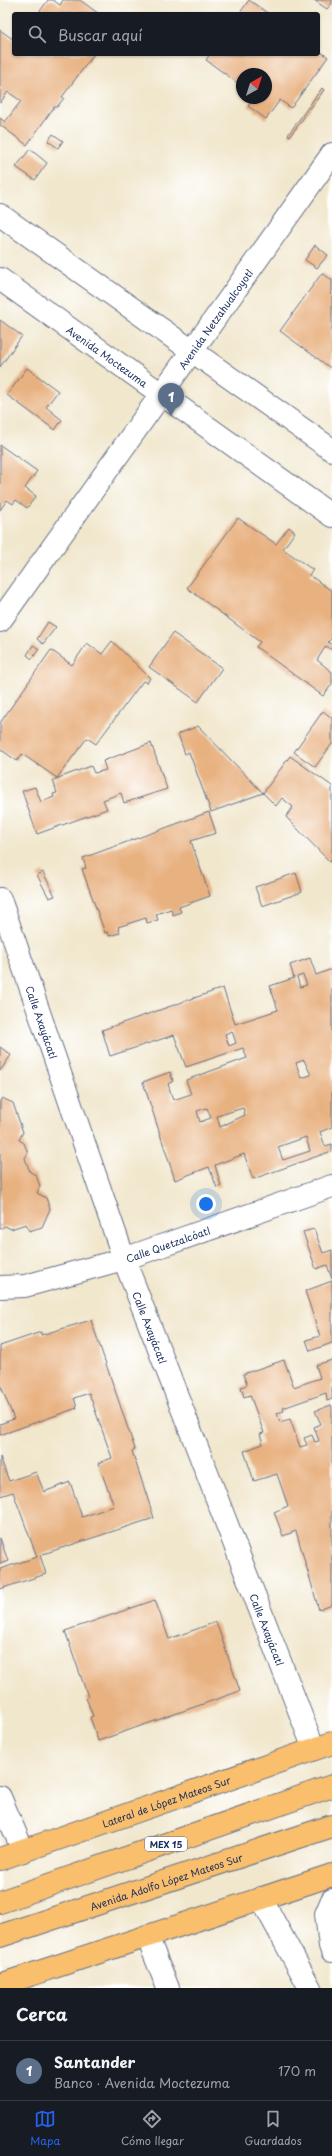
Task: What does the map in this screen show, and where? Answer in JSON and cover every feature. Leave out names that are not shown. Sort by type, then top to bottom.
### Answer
[{"type":"main road","name":"Lateral de López Mateos Sur","points":[[0,1859],[323,1746]]},
{"type":"main road","name":"MEX 15","points":[[0,1902],[332,1786]]},
{"type":"main road","name":"Avenida Adolfo López Mateos Sur","points":[[0,1936],[332,1826]]},
{"type":"main road","points":[[0,1985],[332,1875]]},
{"type":"street","name":"Avenida Netzahualcoyotl","points":[[0,621],[332,154]]},
{"type":"street","points":[[0,215],[332,450]]},
{"type":"street","name":"Avenida Moctezuma","points":[[0,279],[332,516]]},
{"type":"street","name":"Calle Axayácatl","points":[[0,899],[124,1259],[323,1746]]},
{"type":"street","name":"Calle Quetzalcóatl","points":[[0,1288],[25,1286],[124,1259],[332,1186]]},
{"type":"street","points":[[0,1796],[23,1851]]},
{"type":"street","points":[[261,1898],[310,1988]]},
{"type":"street","points":[[332,1900],[326,1914],[330,1946],[332,1950]]},
{"type":"street","points":[[147,1936],[168,1988]]},
{"type":"building","points":[[48,0],[53,0],[60,5],[63,0],[80,0],[96,12],[39,12]]},
{"type":"building","points":[[249,0],[266,12],[240,12]]},
{"type":"building","points":[[314,0],[332,0],[332,3],[327,9]]},
{"type":"building","points":[[0,30],[12,39],[12,56],[93,56],[62,97],[64,98],[57,107],[54,107],[27,145],[0,125],[0,118],[5,122],[21,101],[8,92],[0,103]]},
{"type":"building","points":[[320,51],[328,57],[291,108],[280,100],[266,119],[248,106],[250,104],[272,104],[272,68],[236,68],[236,82],[206,60],[209,56],[320,56]]},
{"type":"building","points":[[322,88],[324,90],[290,136],[288,135]]},
{"type":"building","points":[[53,134],[63,141],[58,148],[48,141]]},
{"type":"building","points":[[30,149],[47,163],[35,180],[16,167]]},
{"type":"building","points":[[315,245],[328,255],[317,268],[305,260]]},
{"type":"building","points":[[322,273],[332,280],[332,291],[330,294],[332,296],[332,369],[280,331]]},
{"type":"building","points":[[0,320],[22,336],[0,367]]},
{"type":"building","points":[[27,368],[58,391],[46,407],[62,420],[55,430],[7,395]]},
{"type":"building","points":[[0,445],[37,471],[25,488],[36,496],[27,508],[16,500],[13,504],[7,500],[0,510]]},
{"type":"building","points":[[238,518],[276,544],[289,527],[295,532],[283,549],[313,570],[309,575],[332,591],[332,638],[328,642],[332,645],[332,650],[326,646],[317,660],[332,672],[332,684],[323,696],[256,647],[260,642],[187,588]]},
{"type":"building","points":[[48,622],[56,627],[43,644],[37,639]]},
{"type":"building","points":[[173,633],[222,668],[198,702],[149,667]]},
{"type":"building","points":[[112,641],[150,678],[147,683],[143,681],[96,744],[87,738],[57,778],[22,754],[17,761],[0,749],[0,723],[51,650],[72,665],[87,643],[102,654]]},
{"type":"building","points":[[33,645],[39,649],[32,659],[27,655]]},
{"type":"building","points":[[323,711],[332,718],[332,744],[315,767],[294,752]]},
{"type":"building","points":[[198,726],[263,793],[211,812],[189,752],[185,754],[178,734]]},
{"type":"building","points":[[151,743],[167,789],[124,803],[121,793],[103,800],[107,809],[37,834],[22,791],[35,787],[41,802],[54,797],[53,794],[57,793],[53,780],[91,766],[94,773],[106,770],[103,761]]},
{"type":"building","points":[[290,756],[332,786],[332,858],[330,862],[286,817],[293,807],[282,798],[276,806],[263,793]]},
{"type":"building","points":[[209,812],[216,833],[191,841],[210,896],[179,907],[181,912],[173,915],[171,909],[156,914],[158,920],[147,923],[146,918],[118,927],[120,933],[109,936],[108,932],[105,933],[82,869],[86,868],[83,858]]},
{"type":"building","points":[[43,872],[55,896],[49,898],[37,875]]},
{"type":"building","points":[[296,873],[302,892],[262,906],[255,887]]},
{"type":"building","points":[[310,958],[316,975],[332,969],[332,1127],[320,1132],[325,1146],[332,1144],[332,1151],[253,1179],[244,1154],[215,1165],[221,1186],[217,1188],[209,1167],[175,1180],[143,1082],[170,1072],[173,1081],[168,1084],[173,1100],[191,1094],[186,1080],[247,1058],[243,1048],[186,1067],[174,1035],[110,1056],[102,1030],[223,988],[235,1024],[278,1010],[270,986],[294,978],[290,965]],"holes":[[[303,975],[307,985],[300,987],[297,977]],[[232,1031],[236,1043],[229,1046],[225,1034]],[[304,1060],[311,1075],[301,1078],[296,1063]],[[207,1108],[211,1118],[200,1122],[197,1111]],[[243,1108],[245,1115],[220,1127],[217,1116]],[[306,1137],[310,1151],[283,1160],[278,1147]]]},
{"type":"building","points":[[0,1047],[11,1055],[0,1071]]},
{"type":"building","points":[[2,1098],[13,1103],[23,1132],[19,1140],[24,1143],[28,1153],[25,1158],[30,1172],[36,1175],[40,1186],[37,1193],[46,1198],[50,1209],[42,1227],[29,1231],[26,1224],[11,1229],[5,1226],[0,1229],[0,1101]]},
{"type":"building","points":[[314,1229],[323,1253],[332,1250],[332,1279],[327,1265],[316,1269],[303,1232]]},
{"type":"building","points":[[332,1281],[332,1343],[310,1351],[306,1340],[320,1336],[305,1291]]},
{"type":"building","points":[[91,1320],[135,1449],[132,1451],[154,1518],[40,1555],[46,1574],[0,1589],[0,1569],[37,1557],[13,1492],[0,1496],[0,1457],[9,1481],[36,1472],[44,1492],[70,1482],[82,1517],[114,1506],[98,1463],[112,1458],[89,1393],[74,1398],[77,1408],[0,1435],[0,1424],[14,1419],[0,1384],[0,1346],[41,1332],[41,1335]]},
{"type":"building","points":[[284,1360],[294,1387],[320,1378],[316,1365],[332,1360],[332,1399],[327,1401],[326,1393],[283,1408],[284,1411],[277,1413],[280,1422],[290,1419],[300,1447],[307,1445],[304,1438],[312,1435],[315,1442],[319,1441],[314,1427],[321,1424],[315,1411],[331,1405],[332,1407],[332,1605],[319,1610],[296,1531],[283,1536],[274,1512],[288,1506],[277,1474],[254,1481],[244,1451],[263,1444],[260,1434],[264,1433],[250,1395],[244,1397],[241,1387],[247,1385],[243,1374]]},
{"type":"building","points":[[0,1538],[8,1561],[0,1564]]},
{"type":"building","points":[[155,1600],[169,1639],[216,1622],[240,1691],[98,1741],[90,1717],[93,1716],[86,1698],[88,1697],[65,1631]]},
{"type":"place","name":"Santander","points":[[171,416]]}]
